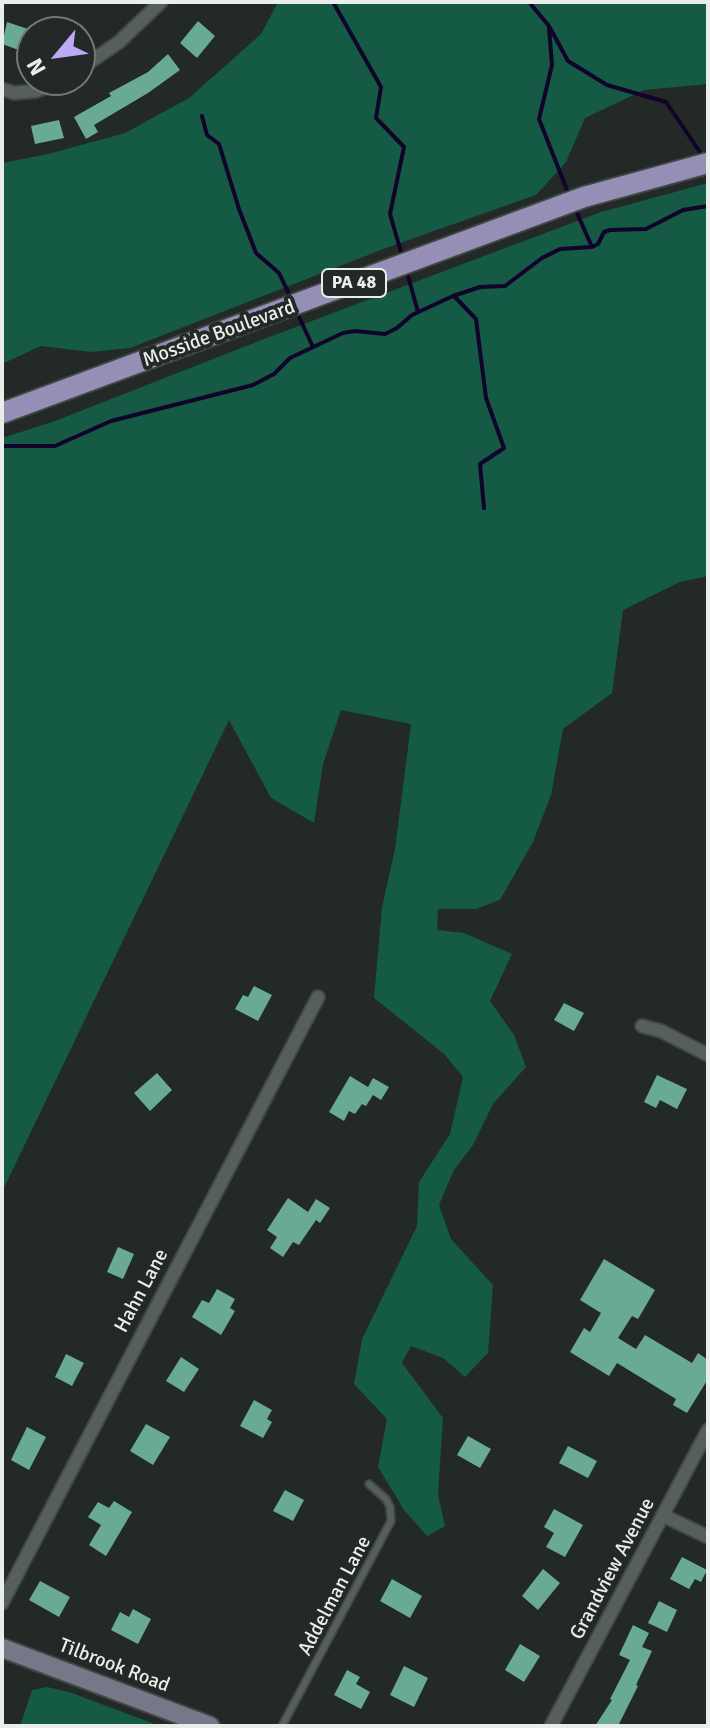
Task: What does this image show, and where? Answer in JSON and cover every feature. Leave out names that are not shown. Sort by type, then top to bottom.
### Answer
[{"type":"main road","name":"Mosside Boulevard","points":[[2,413],[584,197],[708,163]]},
{"type":"street","points":[[96,58],[119,42],[161,2]]},
{"type":"street","name":"Hahn Lane","points":[[2,1603],[318,997]]},
{"type":"street","points":[[642,1026],[661,1031],[708,1055]]},
{"type":"street","name":"Grandview Avenue","points":[[551,1726],[708,1430]]},
{"type":"street","points":[[664,1516],[708,1537]]},
{"type":"street","name":"Tilbrook Road","points":[[2,1648],[210,1726]]},
{"type":"lane","name":"Addelman Lane","points":[[282,1726],[391,1521],[386,1499],[369,1484]]},
{"type":"green space","points":[[278,2],[708,2],[708,84],[644,90],[585,118],[566,162],[536,195],[386,248],[130,348],[91,352],[41,346],[2,364],[2,163],[125,133],[189,98],[261,34]]},
{"type":"green space","points":[[708,183],[708,576],[680,582],[623,610],[612,693],[563,729],[551,795],[533,842],[500,900],[476,909],[438,909],[437,930],[464,933],[512,954],[490,1001],[514,1035],[526,1067],[493,1104],[473,1145],[454,1170],[439,1205],[451,1239],[493,1285],[488,1353],[465,1377],[443,1358],[411,1346],[402,1363],[443,1418],[438,1495],[445,1526],[427,1536],[404,1510],[378,1467],[387,1419],[354,1384],[362,1339],[417,1226],[419,1182],[450,1134],[463,1077],[444,1054],[374,998],[382,907],[395,849],[411,724],[341,710],[323,764],[314,823],[271,798],[229,720],[2,1192],[2,438],[55,421],[601,212]]},
{"type":"green space","points":[[47,1687],[69,1692],[160,1726],[20,1726],[32,1690]]},
{"type":"building","points":[[198,21],[215,36],[197,58],[180,43]]},
{"type":"building","points":[[7,22],[16,25],[16,49],[2,44]]},
{"type":"building","points":[[168,54],[180,70],[94,125],[98,132],[86,139],[74,117],[148,72]]},
{"type":"building","points":[[59,120],[64,138],[35,144],[31,126]]},
{"type":"building","points":[[254,986],[272,995],[258,1021],[235,1009],[243,995],[248,997]]},
{"type":"building","points":[[564,1003],[584,1013],[574,1031],[554,1020]]},
{"type":"building","points":[[157,1073],[172,1090],[150,1111],[134,1093]]},
{"type":"building","points":[[657,1075],[687,1089],[677,1109],[660,1100],[656,1108],[644,1102]]},
{"type":"building","points":[[350,1076],[368,1087],[373,1078],[389,1087],[381,1100],[373,1095],[366,1106],[362,1104],[355,1114],[349,1111],[344,1121],[329,1112]]},
{"type":"building","points":[[288,1198],[308,1212],[316,1199],[330,1208],[320,1223],[316,1220],[299,1245],[293,1242],[283,1257],[270,1248],[277,1237],[267,1230]]},
{"type":"building","points":[[118,1247],[134,1254],[123,1279],[107,1272]]},
{"type":"building","points":[[604,1259],[655,1290],[638,1319],[632,1316],[618,1338],[636,1349],[645,1335],[692,1363],[698,1353],[708,1360],[708,1379],[687,1413],[673,1405],[676,1399],[617,1363],[609,1376],[570,1352],[584,1328],[590,1332],[601,1313],[580,1300]]},
{"type":"building","points":[[217,1289],[235,1299],[230,1308],[235,1311],[221,1335],[192,1317],[202,1300],[209,1303]]},
{"type":"building","points":[[66,1354],[84,1363],[72,1386],[55,1377]]},
{"type":"building","points":[[181,1357],[199,1369],[184,1392],[166,1381]]},
{"type":"building","points":[[254,1400],[272,1410],[267,1419],[272,1422],[263,1438],[240,1426]]},
{"type":"building","points":[[146,1424],[170,1437],[153,1465],[130,1451]]},
{"type":"building","points":[[27,1427],[46,1437],[29,1470],[11,1460]]},
{"type":"building","points":[[468,1436],[491,1449],[480,1468],[457,1455]]},
{"type":"building","points":[[568,1446],[597,1461],[588,1478],[559,1463]]},
{"type":"building","points":[[285,1490],[304,1500],[293,1521],[273,1511]]},
{"type":"building","points":[[114,1501],[132,1512],[106,1556],[89,1545],[101,1525],[88,1517],[98,1502],[109,1508]]},
{"type":"building","points":[[554,1509],[583,1525],[565,1557],[546,1547],[554,1533],[544,1527]]},
{"type":"building","points":[[682,1557],[707,1570],[701,1582],[695,1579],[689,1589],[670,1579]]},
{"type":"building","points":[[543,1569],[560,1583],[538,1610],[522,1596]]},
{"type":"building","points":[[392,1579],[422,1596],[410,1618],[380,1601]]},
{"type":"building","points":[[40,1581],[70,1597],[59,1617],[29,1600]]},
{"type":"building","points":[[659,1601],[677,1610],[667,1632],[648,1623]]},
{"type":"building","points":[[133,1609],[151,1619],[138,1644],[111,1630],[120,1612],[129,1617]]},
{"type":"building","points":[[633,1625],[649,1633],[642,1647],[652,1651],[618,1726],[595,1726],[612,1700],[630,1660],[619,1655]]},
{"type":"building","points":[[520,1644],[540,1656],[524,1682],[505,1670]]},
{"type":"building","points":[[404,1666],[428,1678],[414,1707],[390,1695]]},
{"type":"building","points":[[347,1670],[360,1677],[356,1684],[370,1692],[361,1709],[334,1695]]},
{"type":"waterway","points":[[333,2],[381,87],[376,118],[404,147],[390,214],[401,252]]},
{"type":"waterway","points":[[529,2],[549,26],[568,61],[607,85],[666,102],[700,152]]},
{"type":"waterway","points":[[549,28],[552,65],[539,119],[567,190]]},
{"type":"waterway","points":[[202,116],[207,135],[219,144],[256,253],[279,273],[289,294]]},
{"type":"waterway","points":[[2,446],[55,446],[111,421],[253,385],[274,374],[290,358],[343,333],[385,334],[412,315],[453,296],[480,287],[505,286],[542,258],[560,249],[592,247],[598,244],[604,232],[646,229],[683,210],[708,206]]},
{"type":"waterway","points":[[577,213],[592,247]]},
{"type":"waterway","points":[[408,276],[418,312]]},
{"type":"waterway","points":[[454,296],[476,319],[486,398],[504,448],[480,464],[484,508]]},
{"type":"waterway","points":[[299,317],[313,347]]}]
